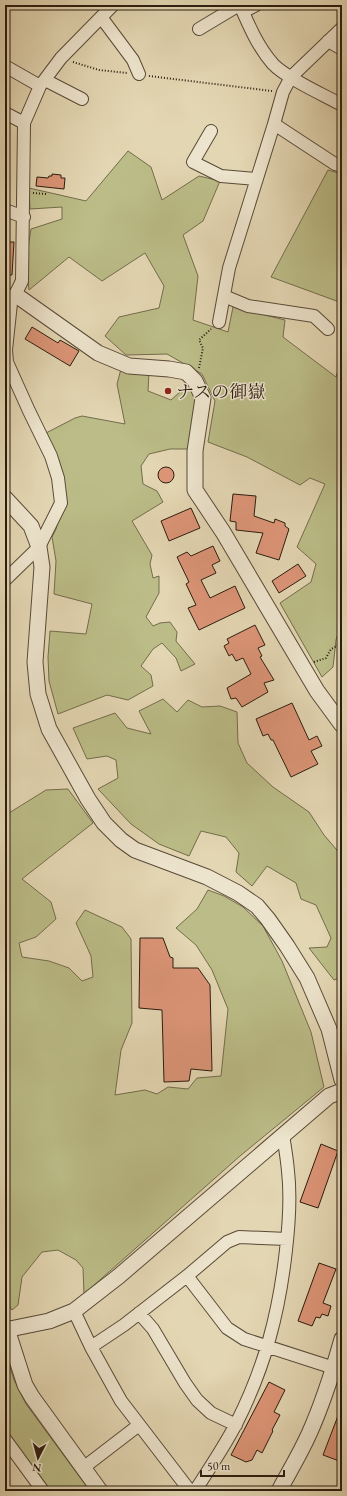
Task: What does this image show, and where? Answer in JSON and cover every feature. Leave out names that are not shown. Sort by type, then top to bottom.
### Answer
[{"type":"street","points":[[10,293],[22,281],[24,123],[42,83],[61,58],[113,5]]},
{"type":"street","points":[[200,29],[241,7],[256,5]]},
{"type":"street","points":[[241,7],[258,44],[274,65],[291,77],[342,105]]},
{"type":"street","points":[[102,17],[133,60],[139,74]]},
{"type":"street","points":[[219,322],[229,268],[283,92],[291,77],[342,28]]},
{"type":"street","points":[[328,41],[342,49]]},
{"type":"street","points":[[5,66],[82,99]]},
{"type":"street","points":[[5,113],[24,123]]},
{"type":"street","points":[[274,124],[335,164],[342,166]]},
{"type":"street","points":[[211,131],[193,162],[221,176],[256,179]]},
{"type":"street","points":[[5,210],[24,217]]},
{"type":"street","points":[[5,580],[39,547],[61,503],[58,478],[51,456],[7,362],[6,350],[12,303],[10,293]]},
{"type":"street","points":[[10,293],[98,353],[129,366],[169,369],[186,372],[195,381],[203,398],[195,451],[195,490],[318,690],[342,725]]},
{"type":"street","points":[[224,296],[248,306],[314,316],[328,330]]},
{"type":"street","points":[[5,498],[31,526],[39,547],[42,567],[35,662],[38,694],[49,729],[88,799],[104,823],[120,840],[135,850],[207,877],[238,893],[256,906],[268,919],[288,946],[307,978],[329,1029],[342,1080]]},
{"type":"street","points":[[100,1491],[40,1409],[25,1385],[6,1330],[49,1321],[74,1311],[119,1276],[329,1096],[342,1091]]},
{"type":"street","points":[[195,1491],[236,1425],[254,1385],[268,1347],[283,1284],[290,1216],[288,1172],[283,1135]]},
{"type":"street","points":[[91,1347],[139,1313],[187,1276],[216,1249],[227,1242],[238,1237],[288,1239]]},
{"type":"street","points":[[187,1276],[227,1328],[244,1339],[334,1368]]},
{"type":"street","points":[[74,1311],[91,1347],[121,1401],[190,1491]]},
{"type":"street","points":[[139,1313],[153,1329],[185,1383],[197,1400],[211,1413],[236,1425]]},
{"type":"street","points":[[279,1491],[309,1434],[324,1397],[342,1339]]},
{"type":"street","points":[[83,1468],[139,1425]]},
{"type":"street","points":[[5,1439],[43,1491]]},
{"type":"path","points":[[61,58],[99,70],[283,92]]},
{"type":"path","points":[[198,370],[203,348],[199,340],[219,322]]},
{"type":"path","points":[[313,663],[326,658],[331,649],[337,646],[342,638]]},
{"type":"path","points":[[339,691],[342,681]]},
{"type":"green space","points":[[128,151],[151,167],[162,200],[199,176],[220,181],[203,221],[183,235],[198,276],[193,320],[228,332],[233,307],[285,320],[283,337],[336,377],[342,357],[342,620],[336,640],[333,667],[322,677],[280,603],[311,582],[316,564],[297,547],[325,484],[310,478],[300,485],[247,457],[208,442],[215,401],[202,374],[167,354],[126,355],[105,336],[119,317],[159,308],[164,286],[145,253],[102,281],[69,257],[29,290],[26,260],[31,229],[62,219],[62,207],[30,209],[29,188],[86,201]]},
{"type":"green space","points":[[328,170],[342,174],[342,303],[271,277]]},
{"type":"green space","points":[[121,369],[149,372],[148,391],[171,400],[190,383],[197,394],[190,449],[170,449],[149,454],[141,466],[143,484],[157,491],[163,502],[132,521],[152,555],[150,564],[153,578],[159,576],[159,593],[146,617],[153,626],[160,623],[170,622],[177,632],[176,641],[195,664],[181,671],[176,658],[162,643],[153,649],[141,666],[151,675],[153,686],[128,700],[107,695],[58,714],[49,681],[48,657],[50,631],[86,634],[92,604],[54,594],[56,561],[52,537],[56,529],[64,501],[46,433],[82,416],[125,424],[117,384]]},
{"type":"green space","points":[[163,699],[177,712],[188,700],[202,707],[220,706],[237,712],[238,743],[247,763],[273,787],[309,812],[324,835],[342,856],[342,977],[334,980],[309,948],[327,947],[331,938],[316,905],[301,899],[296,883],[267,866],[252,886],[236,872],[239,853],[226,837],[201,831],[189,856],[159,844],[131,824],[98,789],[118,778],[116,760],[107,756],[87,759],[73,728],[115,713],[127,728],[151,734],[139,711]]},
{"type":"green space","points":[[68,789],[93,823],[22,879],[51,902],[56,919],[36,937],[19,943],[22,957],[49,961],[69,968],[82,981],[93,977],[91,956],[76,923],[85,910],[122,927],[131,939],[132,1023],[121,1050],[115,1095],[145,1090],[157,1094],[168,1087],[188,1089],[197,1078],[221,1076],[228,1009],[212,970],[196,945],[176,928],[197,909],[208,890],[224,896],[243,907],[263,926],[282,961],[311,1032],[324,1087],[240,1156],[84,1294],[83,1268],[76,1260],[58,1250],[42,1252],[22,1277],[18,1305],[12,1310],[5,1300],[5,814],[46,790]]},
{"type":"green space","points":[[5,1351],[14,1380],[26,1404],[90,1491],[51,1491],[5,1430]]},
{"type":"building","points":[[52,174],[61,175],[61,178],[65,178],[64,189],[36,186],[37,177],[48,178],[49,176],[52,176]]},
{"type":"building","points":[[5,242],[14,242],[12,275],[5,275]]},
{"type":"building","points":[[32,327],[58,343],[60,340],[79,351],[70,366],[25,339]]},
{"type":"building","points":[[166,467],[173,472],[174,475],[169,482],[166,483],[159,478],[158,475],[163,468]]},
{"type":"building","points":[[233,494],[256,496],[254,516],[274,523],[275,519],[285,523],[285,526],[289,529],[279,560],[256,553],[263,533],[236,530],[236,522],[230,521]]},
{"type":"building","points":[[191,508],[200,528],[169,541],[161,521]]},
{"type":"building","points":[[213,546],[220,561],[212,565],[216,573],[201,580],[210,598],[235,586],[245,608],[199,630],[188,608],[196,605],[186,584],[189,582],[177,557],[187,552],[191,556]]},
{"type":"building","points":[[298,564],[306,576],[279,593],[272,581]]},
{"type":"building","points":[[255,625],[265,645],[258,648],[262,656],[260,657],[274,680],[264,683],[268,692],[242,707],[236,698],[231,699],[227,688],[251,674],[243,658],[236,661],[232,654],[229,656],[224,646],[229,643],[227,639]]},
{"type":"building","points":[[292,703],[309,740],[317,736],[322,746],[311,751],[318,764],[291,777],[273,740],[271,740],[268,734],[263,736],[256,719]]},
{"type":"building","points":[[140,938],[163,938],[170,957],[173,958],[173,968],[198,968],[210,985],[212,1071],[191,1069],[189,1081],[164,1082],[162,1010],[139,1008]]},
{"type":"building","points":[[321,1144],[338,1151],[318,1208],[300,1202]]},
{"type":"building","points":[[319,1263],[336,1269],[323,1303],[331,1306],[328,1316],[322,1314],[320,1318],[316,1317],[312,1326],[298,1321]]},
{"type":"building","points":[[269,1382],[285,1390],[274,1412],[280,1415],[262,1453],[257,1450],[252,1460],[246,1462],[231,1455]]},
{"type":"building","points":[[342,1408],[342,1462],[323,1455]]},
{"type":"place","name":"ナスの御嶽","points":[[168,391]]}]
